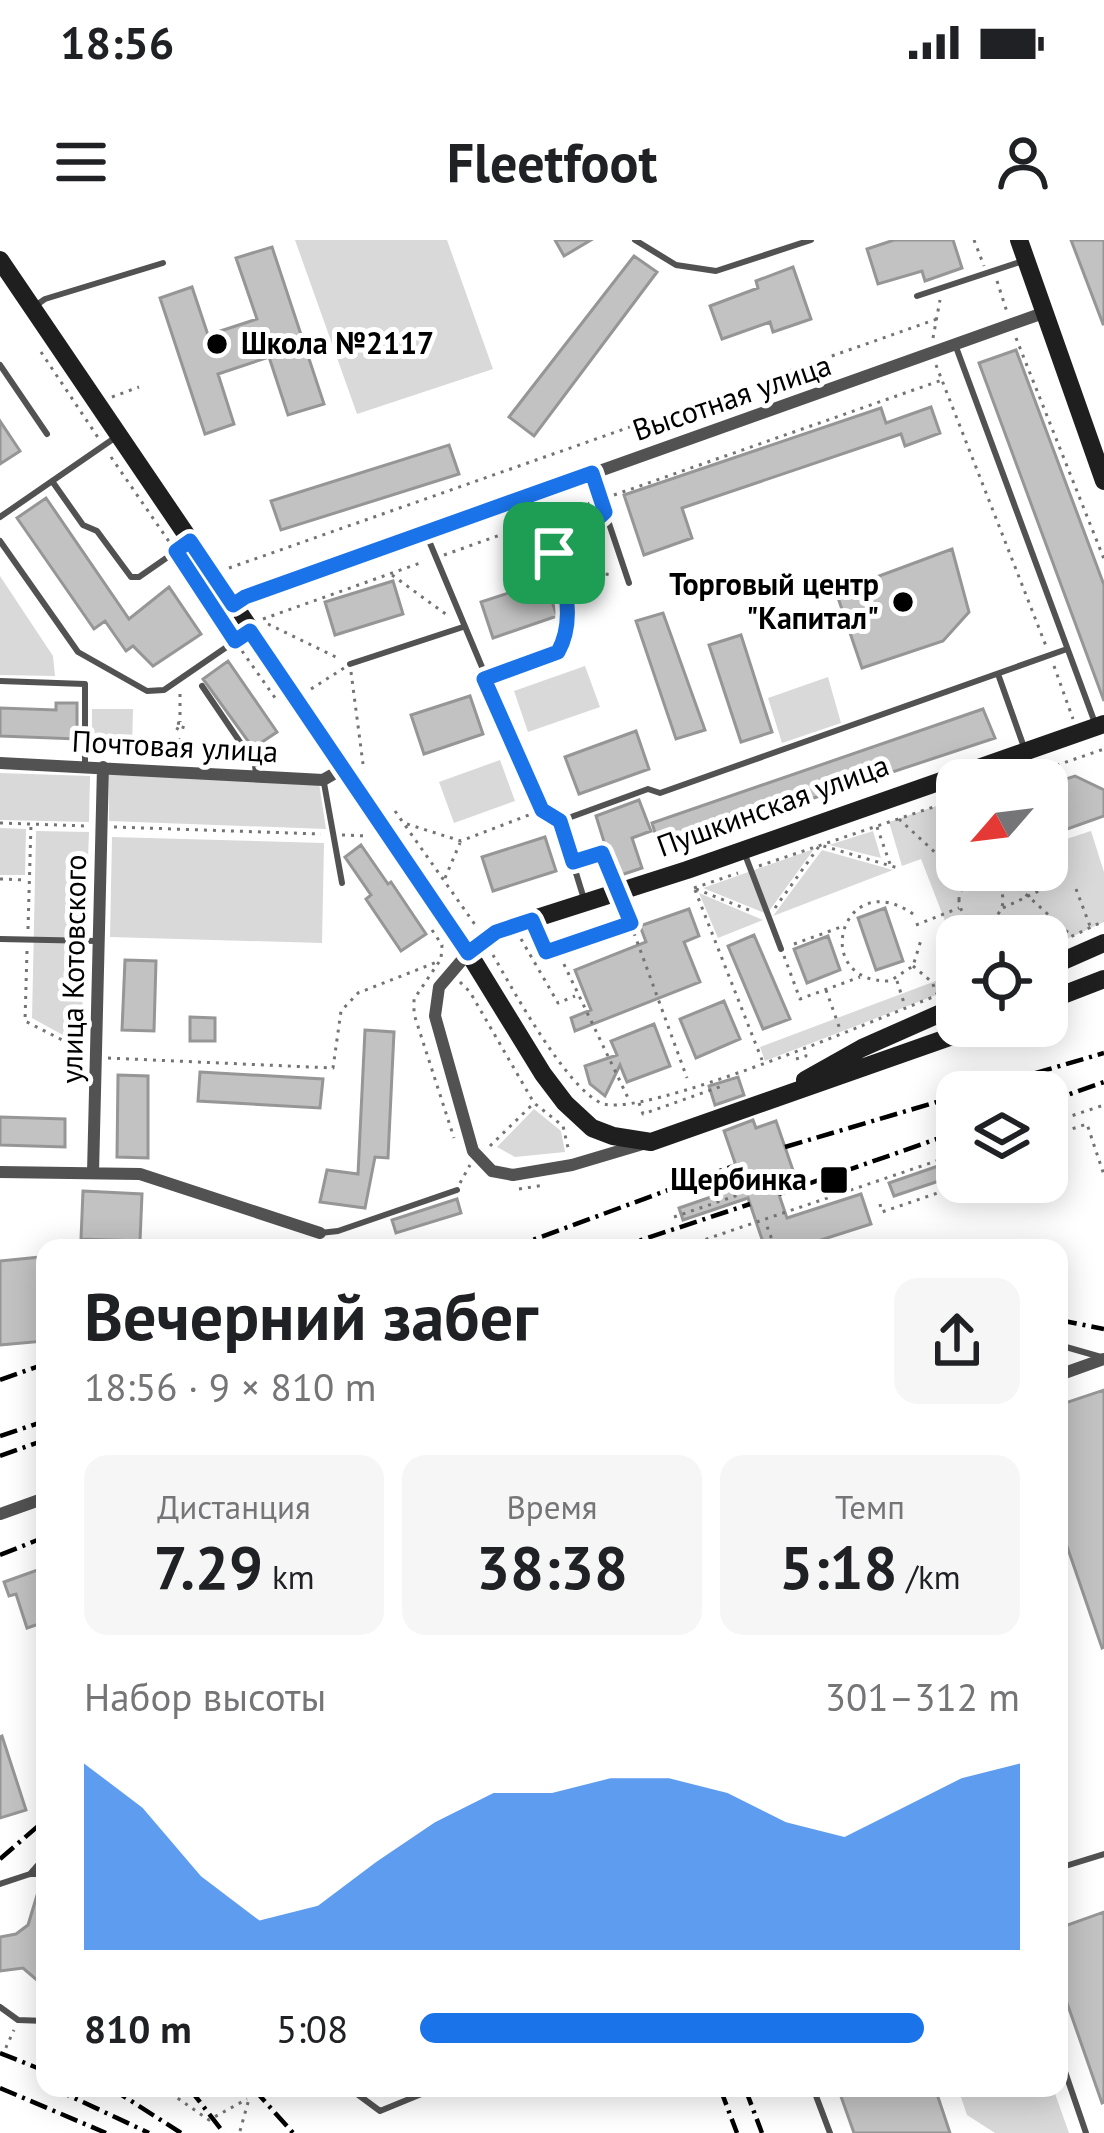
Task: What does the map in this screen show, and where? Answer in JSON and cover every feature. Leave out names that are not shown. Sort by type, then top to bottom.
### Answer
[{"type":"main road","points":[[1019,240],[1104,481]]},
{"type":"main road","points":[[0,260],[111,440],[183,546],[233,605],[354,770],[543,1074],[577,1116],[613,1136],[651,1142],[936,1042]]},
{"type":"main road","name":"Пушкинская улица","points":[[468,953],[496,932],[618,892],[691,879],[742,849],[1093,727]]},
{"type":"main road","points":[[1068,954],[1097,935]]},
{"type":"main road","points":[[1068,993],[1104,979]]},
{"type":"main road","points":[[778,1096],[862,1048],[936,1015]]},
{"type":"street","name":"Высотная улица","points":[[233,605],[1046,312]]},
{"type":"street","name":"Почтовая улица","points":[[0,763],[323,780]]},
{"type":"street","name":"улица Котовского","points":[[93,1173],[103,766]]},
{"type":"street","points":[[323,780],[354,770]]},
{"type":"street","points":[[468,953],[439,987],[435,1016],[463,1120],[479,1157],[492,1171],[513,1175],[572,1165],[651,1142]]},
{"type":"street","points":[[0,1172],[140,1174],[320,1232]]},
{"type":"street","points":[[1068,1372],[1104,1359]]},
{"type":"street","points":[[0,1514],[36,1501]]},
{"type":"lane","points":[[635,240],[676,265],[716,271],[812,240]]},
{"type":"lane","points":[[916,296],[1026,260]]},
{"type":"lane","points":[[32,308],[45,299],[163,263]]},
{"type":"lane","points":[[955,344],[1093,727]]},
{"type":"lane","points":[[0,365],[47,434]]},
{"type":"lane","points":[[0,517],[111,440]]},
{"type":"lane","points":[[592,473],[628,580]]},
{"type":"lane","points":[[52,481],[82,525],[97,531],[131,577],[139,577],[183,546]]},
{"type":"lane","points":[[425,532],[542,810],[560,821],[585,903]]},
{"type":"lane","points":[[0,541],[74,648],[147,692],[164,691],[249,631]]},
{"type":"lane","points":[[350,664],[463,627]]},
{"type":"lane","points":[[560,821],[648,790],[660,794],[1067,650]]},
{"type":"lane","points":[[998,674],[1025,751]]},
{"type":"lane","points":[[0,681],[85,684],[85,766]]},
{"type":"lane","points":[[202,686],[256,764],[256,776]]},
{"type":"lane","points":[[323,780],[342,883]]},
{"type":"lane","points":[[742,849],[781,949]]},
{"type":"lane","points":[[532,920],[546,952],[556,949],[631,923],[618,892]]},
{"type":"lane","points":[[0,939],[99,941]]},
{"type":"lane","points":[[320,1232],[338,1231],[457,1190]]},
{"type":"lane","points":[[1068,1348],[1104,1359]]},
{"type":"lane","points":[[1068,1865],[1104,1854]]},
{"type":"lane","points":[[30,1874],[36,1867]]},
{"type":"lane","points":[[0,1884],[36,1874]]},
{"type":"lane","points":[[0,2007],[18,2020],[36,2021]]},
{"type":"lane","points":[[1068,2080],[1086,2133]]},
{"type":"lane","points":[[361,2097],[380,2111],[414,2097]]},
{"type":"lane","points":[[816,2097],[830,2133]]},
{"type":"path","points":[[943,286],[931,352],[1050,656],[1093,727]]},
{"type":"path","points":[[227,568],[937,320]]},
{"type":"path","points":[[1015,335],[1104,559]]},
{"type":"path","points":[[32,339],[249,631],[290,718]]},
{"type":"path","points":[[112,397],[139,387]]},
{"type":"path","points":[[554,553],[565,539],[589,529],[605,512]]},
{"type":"path","points":[[484,679],[558,652],[568,621],[566,592],[554,553],[534,524]]},
{"type":"path","points":[[554,553],[591,572],[628,580]]},
{"type":"path","points":[[391,574],[463,627]]},
{"type":"path","points":[[249,631],[350,664]]},
{"type":"path","points":[[309,691],[350,664]]},
{"type":"path","points":[[350,664],[354,770]]},
{"type":"path","points":[[178,760],[179,731],[185,727],[180,722],[180,690]]},
{"type":"path","points":[[1068,761],[1104,749]]},
{"type":"path","points":[[691,879],[750,869],[936,807]]},
{"type":"path","points":[[406,824],[461,842],[542,810]]},
{"type":"path","points":[[898,819],[936,854]]},
{"type":"path","points":[[0,823],[370,836]]},
{"type":"path","points":[[31,824],[25,1022],[96,1058],[333,1068],[341,1011],[358,993],[439,962]]},
{"type":"path","points":[[877,826],[890,865]]},
{"type":"path","points":[[444,880],[461,842]]},
{"type":"path","points":[[820,845],[898,868]]},
{"type":"path","points":[[691,879],[769,918],[820,845]]},
{"type":"path","points":[[573,862],[602,853],[618,892]]},
{"type":"path","points":[[0,879],[29,880]]},
{"type":"path","points":[[691,879],[763,1062]]},
{"type":"path","points":[[1076,889],[1097,935]]},
{"type":"path","points":[[963,891],[961,907],[967,917],[980,922],[1040,891]]},
{"type":"path","points":[[999,891],[1002,908]]},
{"type":"path","points":[[1022,891],[1049,915]]},
{"type":"path","points":[[913,914],[901,905],[876,901],[853,912],[844,926],[842,948],[846,960],[862,976],[876,981],[896,978],[914,966],[921,940]]},
{"type":"path","points":[[916,925],[961,907]]},
{"type":"path","points":[[1097,935],[1104,921]]},
{"type":"path","points":[[631,923],[686,1078]]},
{"type":"path","points":[[844,926],[781,949],[800,999],[862,976]]},
{"type":"path","points":[[1068,932],[1072,936]]},
{"type":"path","points":[[1068,938],[1097,935]]},
{"type":"path","points":[[520,937],[558,1003],[576,996]]},
{"type":"path","points":[[556,949],[629,1100]]},
{"type":"path","points":[[657,1099],[938,995],[932,982],[914,966]]},
{"type":"path","points":[[896,978],[906,1008]]},
{"type":"path","points":[[826,989],[841,1034]]},
{"type":"path","points":[[470,992],[535,1103],[563,1126],[572,1165]]},
{"type":"path","points":[[796,1059],[806,1056],[803,1047]]},
{"type":"path","points":[[639,1103],[643,1114],[725,1085]]},
{"type":"path","points":[[457,1190],[479,1157],[535,1103]]},
{"type":"path","points":[[1068,1117],[1104,1105]]},
{"type":"path","points":[[1068,1130],[1087,1124],[1104,1174]]},
{"type":"path","points":[[706,1239],[936,1161]]},
{"type":"path","points":[[880,1204],[882,1212],[936,1194]]},
{"type":"path","points":[[674,1217],[738,1195]]},
{"type":"path","points":[[765,1219],[772,1239]]},
{"type":"path","points":[[2,2056],[18,2020]]},
{"type":"path","points":[[176,2097],[209,2120],[247,2098]]},
{"type":"path","points":[[240,2131],[247,2098]]},
{"type":"shaded area","points":[[295,240],[447,240],[493,369],[357,414]]},
{"type":"shaded area","points":[[0,576],[53,656],[55,676],[0,675]]},
{"type":"shaded area","points":[[585,666],[600,707],[528,732],[514,691]]},
{"type":"shaded area","points":[[828,677],[841,723],[782,743],[768,698]]},
{"type":"shaded area","points":[[92,709],[133,709],[132,746],[92,745]]},
{"type":"shaded area","points":[[500,760],[515,801],[454,823],[439,782]]},
{"type":"shaded area","points":[[0,773],[90,776],[89,822],[0,820]]},
{"type":"shaded area","points":[[109,773],[319,783],[326,829],[109,821]]},
{"type":"shaded area","points":[[936,806],[936,891],[1068,891],[1068,838],[1091,831],[1104,872],[1104,922],[1068,938],[1068,915],[943,915],[921,859],[902,866],[889,822]]},
{"type":"shaded area","points":[[0,828],[26,829],[25,875],[0,875]]},
{"type":"shaded area","points":[[36,831],[89,832],[81,1045],[32,1018]]},
{"type":"shaded area","points":[[873,831],[881,858],[829,845]]},
{"type":"shaded area","points":[[112,837],[324,843],[322,943],[110,937]]},
{"type":"shaded area","points":[[814,849],[767,914],[703,888]]},
{"type":"shaded area","points":[[822,850],[893,870],[773,916]]},
{"type":"shaded area","points":[[699,893],[763,920],[718,938]]},
{"type":"shaded area","points":[[936,981],[936,995],[765,1061],[760,1047]]},
{"type":"shaded area","points":[[534,1109],[561,1131],[565,1152],[515,1157],[497,1147]]},
{"type":"shaded area","points":[[961,2097],[1056,2097],[1069,2133],[995,2133],[967,2115]]},
{"type":"building","points":[[555,240],[591,240],[564,256]]},
{"type":"building","points":[[894,240],[953,240],[962,268],[925,281],[922,271],[878,284],[867,249]]},
{"type":"building","points":[[1071,240],[1104,240],[1104,324],[1103,324]]},
{"type":"building","points":[[272,247],[324,404],[288,415],[269,357],[218,374],[234,424],[205,434],[160,298],[192,287],[208,335],[257,319],[236,258]]},
{"type":"building","points":[[634,256],[657,272],[534,436],[509,417]]},
{"type":"building","points":[[793,267],[811,319],[773,332],[770,322],[722,339],[710,306],[758,288],[756,281]]},
{"type":"building","points":[[1016,350],[1104,585],[1104,701],[979,363]]},
{"type":"building","points":[[931,407],[940,433],[905,446],[901,434],[682,508],[692,538],[644,555],[624,495],[881,408],[886,423]]},
{"type":"building","points":[[0,421],[20,451],[0,464]]},
{"type":"building","points":[[449,445],[459,474],[281,530],[271,501]]},
{"type":"building","points":[[46,498],[129,619],[169,587],[201,634],[153,666],[133,646],[126,651],[105,621],[94,629],[17,518]]},
{"type":"building","name":"Торговый центр \"Капитал\"","points":[[952,549],[969,612],[943,641],[862,668],[836,592]]},
{"type":"building","points":[[393,581],[403,614],[335,635],[325,602]]},
{"type":"building","points":[[545,581],[557,616],[493,638],[481,602]]},
{"type":"building","points":[[663,613],[705,730],[676,739],[636,621]]},
{"type":"building","points":[[741,635],[772,732],[741,742],[709,645]]},
{"type":"building","points":[[228,661],[277,732],[253,748],[203,679]]},
{"type":"building","points":[[470,696],[483,734],[424,754],[411,715]]},
{"type":"building","points":[[56,703],[77,703],[77,739],[0,736],[0,708],[56,710]]},
{"type":"building","points":[[983,709],[995,738],[660,849],[652,823]]},
{"type":"building","points":[[636,731],[649,769],[579,794],[565,757]]},
{"type":"building","points":[[1075,776],[1104,790],[1104,816],[1068,829],[1068,778]]},
{"type":"building","points":[[639,800],[651,831],[632,838],[642,868],[615,877],[596,816]]},
{"type":"building","points":[[545,837],[556,871],[493,891],[482,857]]},
{"type":"building","points":[[361,845],[426,934],[401,951],[345,857]]},
{"type":"building","points":[[885,908],[903,961],[876,970],[858,918]]},
{"type":"building","points":[[689,909],[699,936],[684,942],[700,982],[575,1031],[571,1018],[591,1010],[575,970],[646,942],[640,926]]},
{"type":"building","points":[[754,935],[790,1019],[763,1029],[728,946]]},
{"type":"building","points":[[828,936],[840,970],[807,983],[794,949]]},
{"type":"building","points":[[125,960],[156,961],[154,1031],[122,1030]]},
{"type":"building","points":[[724,1001],[740,1039],[696,1058],[680,1019]]},
{"type":"building","points":[[190,1017],[215,1018],[215,1041],[190,1041]]},
{"type":"building","points":[[654,1024],[670,1066],[627,1082],[620,1065],[605,1096],[590,1084],[585,1066],[617,1055],[611,1041]]},
{"type":"building","points":[[365,1030],[394,1032],[388,1158],[375,1157],[365,1208],[320,1202],[327,1170],[358,1174]]},
{"type":"building","points":[[200,1072],[323,1079],[320,1108],[198,1101]]},
{"type":"building","points":[[118,1075],[148,1076],[148,1158],[117,1157]]},
{"type":"building","points":[[738,1077],[744,1095],[715,1105],[709,1086]]},
{"type":"building","points":[[0,1117],[65,1119],[65,1147],[0,1145]]},
{"type":"building","points":[[753,1120],[756,1128],[776,1121],[796,1179],[776,1186],[787,1218],[861,1194],[871,1224],[824,1239],[762,1239],[748,1198],[683,1220],[679,1208],[743,1186],[724,1131]]},
{"type":"building","points":[[936,1167],[936,1182],[894,1196],[889,1183]]},
{"type":"building","points":[[83,1191],[142,1194],[140,1239],[81,1239]]},
{"type":"building","points":[[457,1199],[461,1213],[396,1233],[392,1220]]},
{"type":"building","points":[[36,1257],[36,1342],[0,1345],[0,1261]]},
{"type":"building","points":[[1104,1390],[1102,1648],[1068,1549],[1068,1402]]},
{"type":"building","points":[[36,1571],[36,1625],[27,1628],[16,1594],[9,1596],[4,1582]]},
{"type":"building","points":[[0,1737],[26,1810],[0,1818]]},
{"type":"building","points":[[36,1899],[36,1979],[23,1968],[0,1971],[0,1937],[28,1925]]},
{"type":"building","points":[[1104,1912],[1102,2103],[1068,2006],[1068,1925]]},
{"type":"building","points":[[841,2097],[938,2097],[950,2133],[854,2133]]},
{"type":"railway","points":[[1043,1071],[1104,1053]]},
{"type":"railway","points":[[1068,1095],[1104,1082]]},
{"type":"railway","points":[[785,1147],[936,1102]]},
{"type":"railway","points":[[779,1194],[936,1139]]},
{"type":"railway","points":[[535,1239],[736,1165]]},
{"type":"railway","points":[[644,1239],[750,1204]]},
{"type":"railway","points":[[1068,1322],[1104,1329]]},
{"type":"railway","points":[[0,1380],[36,1367]]},
{"type":"railway","points":[[0,1436],[36,1424]]},
{"type":"railway","points":[[0,1456],[36,1443]]},
{"type":"railway","points":[[0,1555],[36,1541]]},
{"type":"railway","points":[[0,1859],[36,1828]]},
{"type":"railway","points":[[0,2053],[36,2067]]},
{"type":"railway","points":[[0,2088],[106,2133]]},
{"type":"railway","points":[[72,2097],[149,2133]]},
{"type":"railway","points":[[125,2097],[181,2133]]},
{"type":"railway","points":[[196,2097],[224,2133]]},
{"type":"railway","points":[[261,2097],[293,2133]]},
{"type":"railway","points":[[723,2097],[737,2133]]},
{"type":"railway","points":[[748,2097],[762,2133]]},
{"type":"place","name":"Школа №2117","points":[[217,344]]},
{"type":"place","name":"Торговый центр \"Капитал\"","points":[[903,602]]},
{"type":"place","name":"Щербинка","points":[[834,1180]]},
{"type":"route","points":[[592,473],[605,512],[589,529],[565,539],[554,553],[566,592],[568,621],[558,652],[484,679],[542,810],[560,821],[573,862],[602,853],[631,923],[546,952],[532,920],[483,938],[468,953],[250,631],[235,641],[176,551],[190,541],[233,605],[592,473]]}]
